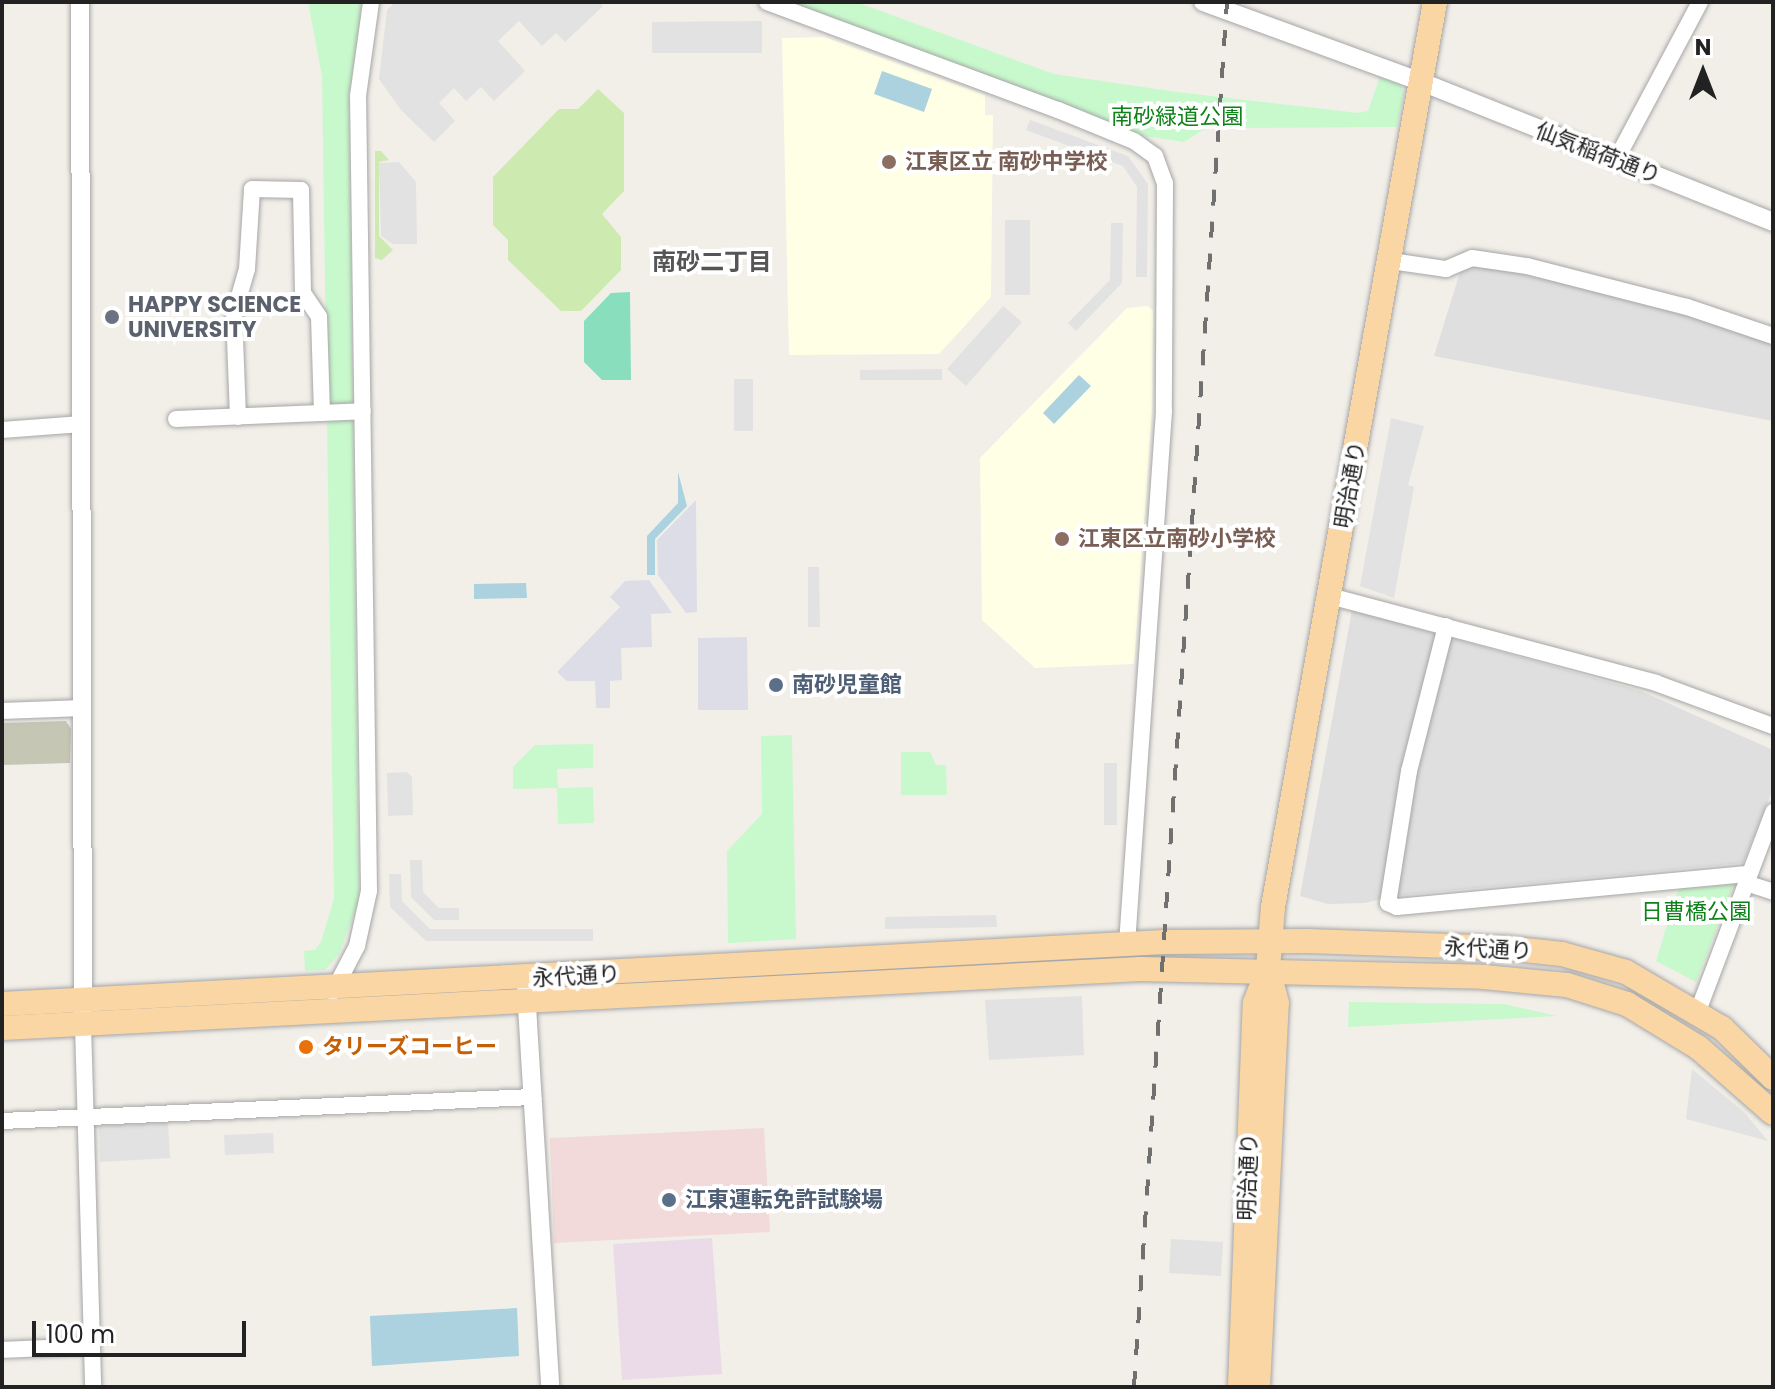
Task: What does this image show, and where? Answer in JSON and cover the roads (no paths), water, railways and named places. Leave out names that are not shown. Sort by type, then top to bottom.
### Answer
[{"type":"main road","name":"明治通り","points":[[1240,1387],[1255,1003],[1268,969],[1270,941],[1330,596],[1424,83],[1435,2]]},
{"type":"main road","name":"永代通り","points":[[2,1004],[83,1012],[322,1012],[526,990],[1147,943],[1270,941],[1562,954],[1626,972],[1698,1011],[1770,1070]]},
{"type":"main road","name":"永代通り","points":[[2,1028],[83,1012],[334,989],[526,990],[1175,968],[1498,978],[1597,993],[1627,1004],[1699,1048],[1773,1113]]},
{"type":"main road","name":"明治通り","points":[[1258,1387],[1277,1003],[1268,969]]},
{"type":"street","points":[[80,2],[83,1012],[93,1387]]},
{"type":"street","points":[[322,1012],[357,946],[369,908],[358,96],[371,2]]},
{"type":"street","points":[[767,2],[1058,110],[1134,141],[1155,156],[1165,183],[1164,411],[1147,943]]},
{"type":"street","name":"仙気稲荷通り","points":[[1203,2],[1424,83],[1773,222]]},
{"type":"street","points":[[1616,160],[1700,2]]},
{"type":"street","points":[[238,417],[234,314],[247,269],[252,189],[301,190],[303,293],[319,317],[322,413]]},
{"type":"street","points":[[1391,261],[1446,269],[1472,258],[1527,266],[1687,307],[1773,336]]},
{"type":"street","points":[[176,419],[363,411]]},
{"type":"street","points":[[2,430],[82,424]]},
{"type":"street","points":[[1330,596],[1656,683],[1773,726]]},
{"type":"street","points":[[1446,626],[1409,771],[1388,903],[1397,907],[1747,878],[1773,892]]},
{"type":"street","points":[[2,711],[82,708]]},
{"type":"street","points":[[1698,1011],[1773,812]]},
{"type":"street","points":[[526,990],[550,1387]]},
{"type":"street","points":[[2,1121],[533,1097]]},
{"type":"street","points":[[2,1350],[92,1346]]},
{"type":"water","points":[[882,71],[932,89],[924,112],[874,94]]},
{"type":"water","points":[[1079,375],[1091,386],[1054,424],[1043,413]]},
{"type":"water","points":[[678,472],[687,506],[655,539],[655,575],[647,575],[647,536],[678,503]]},
{"type":"water","points":[[526,583],[527,598],[474,599],[474,584]]},
{"type":"water","points":[[517,1308],[519,1356],[372,1366],[370,1316]]},
{"type":"railway","points":[[1134,1387],[1227,2]]},
{"type":"place","name":"江東区立 南砂中学校","points":[[889,162]]},
{"type":"place","name":"HAPPY SCIENCE UNIVERSITY","points":[[112,317]]},
{"type":"place","name":"江東区立南砂小学校","points":[[1062,539]]},
{"type":"place","name":"南砂児童館","points":[[776,685]]},
{"type":"place","name":"タリーズコーヒー","points":[[306,1047]]},
{"type":"place","name":"江東運転免許試験場","points":[[669,1200]]},
{"type":"district","name":"南砂二丁目","points":[[712,262]]},
{"type":"park label","name":"南砂緑道公園","points":[[1177,117]]},
{"type":"park label","name":"日曹橋公園","points":[[1696,912]]}]
